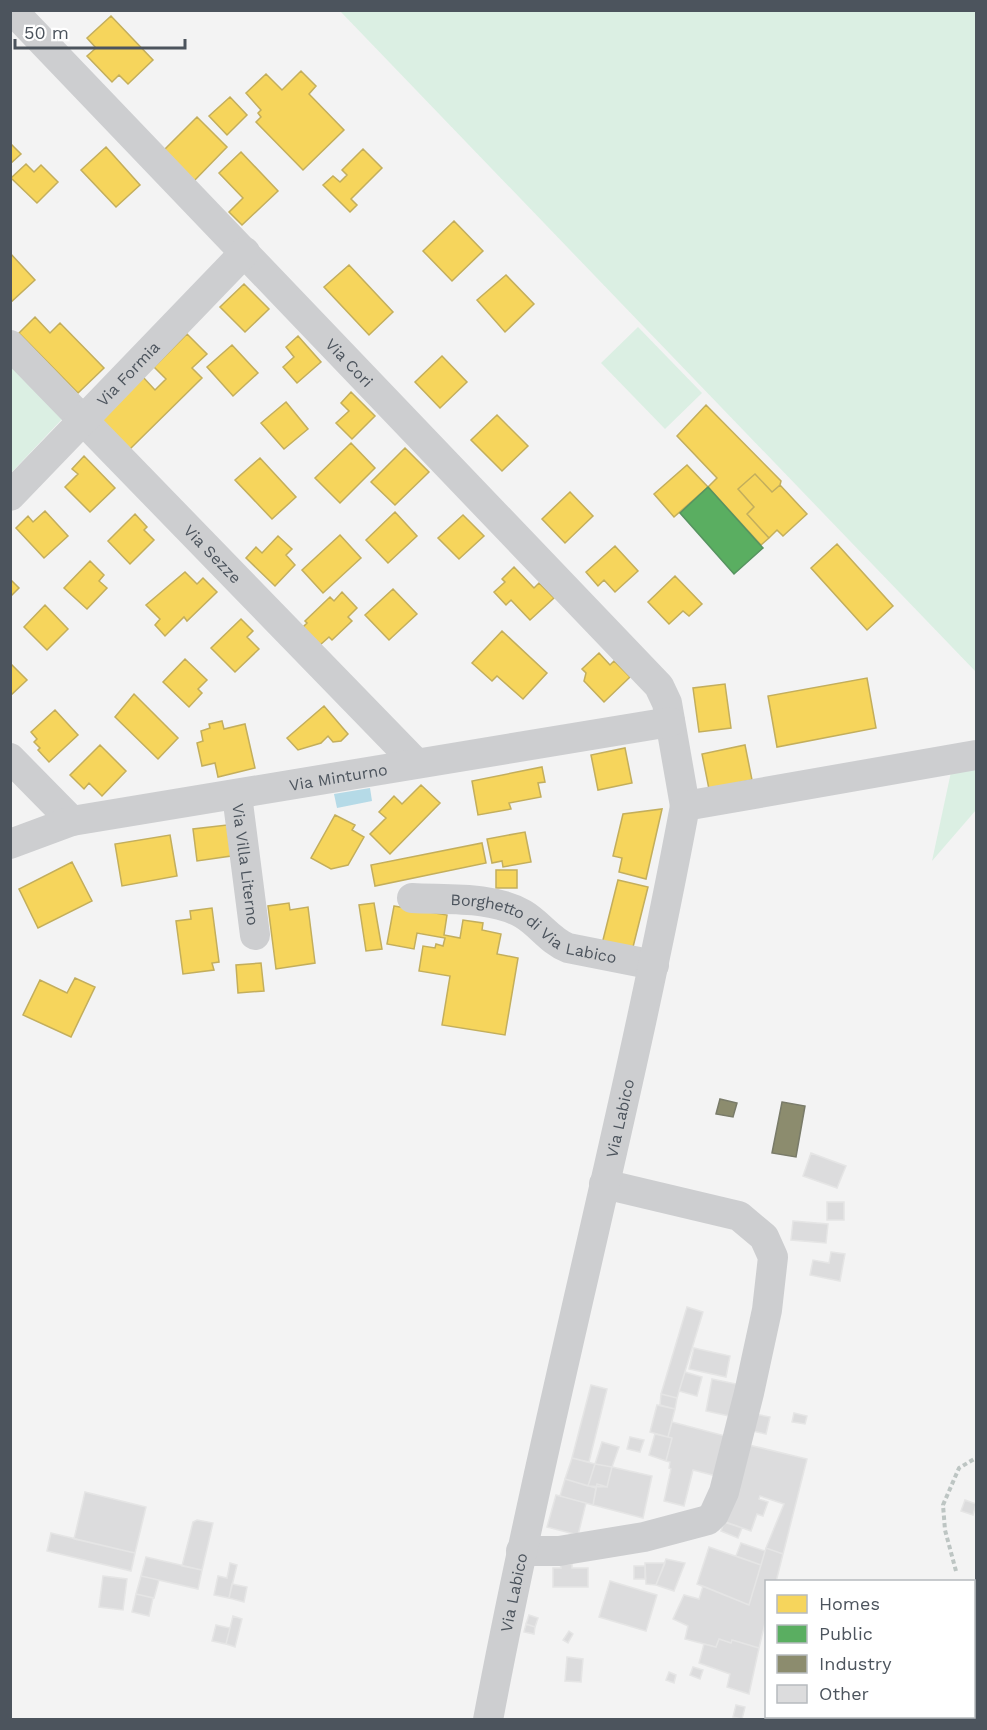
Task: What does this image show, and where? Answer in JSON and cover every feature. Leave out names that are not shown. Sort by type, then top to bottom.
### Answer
[{"type":"street","name":"Via Cori","points":[[12,10],[659,686],[666,698],[685,806]]},
{"type":"street","name":"Via Formia","points":[[10,496],[244,252]]},
{"type":"street","name":"Via Sezze","points":[[10,345],[416,763]]},
{"type":"street","name":"Via Minturno","points":[[10,844],[72,821],[670,722]]},
{"type":"street","points":[[685,806],[976,755]]},
{"type":"street","points":[[10,758],[72,821]]},
{"type":"street","name":"Via Villa Literno","points":[[237,795],[255,935]]},
{"type":"street","name":"Via Labico","points":[[488,1719],[522,1551],[654,965],[685,806]]},
{"type":"street","name":"Borghetto di Via Labico","points":[[412,898],[503,906],[526,916],[568,948],[654,965]]},
{"type":"street","points":[[522,1551],[560,1551],[621,1541],[708,1520],[714,1514],[724,1492],[751,1383],[767,1310],[772,1274],[773,1257],[764,1238],[740,1216],[604,1184]]},
{"type":"path","points":[[956,1571],[945,1530],[943,1505],[959,1468],[976,1458]]},
{"type":"green space","points":[[340,11],[976,11],[976,672]]},
{"type":"green space","points":[[638,327],[702,393],[665,429],[601,363]]},
{"type":"green space","points":[[10,364],[65,416],[11,473],[10,473]]},
{"type":"green space","points":[[976,768],[976,810],[932,861],[951,772]]},
{"type":"water","points":[[370,788],[372,801],[337,808],[334,794]]},
{"type":"building: Homes","points":[[111,16],[153,60],[128,84],[119,75],[112,82],[87,56],[96,48],[87,38]]},
{"type":"building: Homes","points":[[301,71],[316,86],[309,94],[344,130],[303,170],[256,122],[261,117],[258,113],[261,110],[246,93],[266,74],[282,90]]},
{"type":"building: Homes","points":[[230,97],[247,115],[227,135],[209,116]]},
{"type":"building: Homes","points":[[197,117],[227,147],[194,181],[163,151]]},
{"type":"building: Homes","points":[[10,143],[21,154],[10,164]]},
{"type":"building: Homes","points":[[106,147],[140,185],[116,207],[81,170]]},
{"type":"building: Homes","points":[[363,149],[382,168],[351,199],[357,205],[350,212],[323,185],[333,176],[340,182],[347,175],[342,170]]},
{"type":"building: Homes","points":[[241,152],[278,191],[242,225],[229,212],[243,198],[219,173]]},
{"type":"building: Homes","points":[[26,164],[34,172],[41,165],[58,182],[37,203],[11,178]]},
{"type":"building: Homes","points":[[454,221],[483,251],[452,281],[423,251]]},
{"type":"building: Homes","points":[[10,253],[35,280],[10,303]]},
{"type":"building: Homes","points":[[349,265],[393,312],[369,335],[324,287]]},
{"type":"building: Homes","points":[[506,275],[534,304],[505,332],[477,300]]},
{"type":"building: Homes","points":[[244,284],[269,309],[245,332],[220,307]]},
{"type":"building: Homes","points":[[35,317],[50,333],[60,323],[104,368],[78,393],[19,333]]},
{"type":"building: Homes","points":[[187,334],[207,354],[192,368],[202,378],[130,449],[100,419],[143,377],[155,390],[166,379],[154,367]]},
{"type":"building: Homes","points":[[298,336],[321,362],[297,383],[283,367],[294,357],[286,347]]},
{"type":"building: Homes","points":[[232,345],[258,373],[233,396],[207,367]]},
{"type":"building: Homes","points":[[442,356],[467,382],[440,408],[415,382]]},
{"type":"building: Homes","points":[[351,392],[375,416],[352,439],[336,423],[349,411],[341,403]]},
{"type":"building: Homes","points":[[286,402],[308,429],[284,449],[261,423]]},
{"type":"building: Homes","points":[[706,405],[781,481],[772,492],[755,474],[738,489],[754,507],[747,514],[769,538],[761,545],[708,487],[717,478],[677,436]]},
{"type":"building: Homes","points":[[497,415],[528,446],[502,471],[471,440]]},
{"type":"building: Homes","points":[[351,443],[375,468],[340,503],[315,478]]},
{"type":"building: Homes","points":[[405,448],[429,472],[395,505],[371,482]]},
{"type":"building: Homes","points":[[84,456],[115,488],[90,512],[65,487],[78,474],[72,469]]},
{"type":"building: Homes","points":[[260,458],[296,497],[272,519],[235,480]]},
{"type":"building: Homes","points":[[687,465],[708,487],[674,517],[654,494]]},
{"type":"building: Homes","points":[[755,474],[772,492],[780,485],[807,514],[783,536],[777,530],[769,538],[747,514],[754,507],[738,489]]},
{"type":"building: Homes","points":[[570,492],[593,516],[565,543],[542,519]]},
{"type":"building: Homes","points":[[45,511],[68,536],[44,558],[16,528],[28,516],[33,522]]},
{"type":"building: Homes","points":[[395,512],[417,536],[388,563],[366,540]]},
{"type":"building: Homes","points":[[135,514],[147,527],[144,530],[154,540],[130,564],[108,541]]},
{"type":"building: Homes","points":[[463,515],[484,536],[459,559],[438,538]]},
{"type":"building: Homes","points":[[340,535],[361,558],[323,593],[302,570]]},
{"type":"building: Homes","points":[[278,536],[292,549],[286,555],[295,565],[275,586],[246,558],[256,547],[262,553]]},
{"type":"building: Homes","points":[[837,544],[893,606],[867,630],[811,568]]},
{"type":"building: Homes","points":[[615,546],[638,571],[615,592],[604,580],[598,586],[586,572]]},
{"type":"building: Homes","points":[[90,561],[104,575],[99,581],[107,588],[87,609],[64,588]]},
{"type":"building: Homes","points":[[514,567],[534,588],[539,583],[554,598],[530,620],[511,600],[506,605],[494,592],[505,582],[502,579]]},
{"type":"building: Homes","points":[[185,572],[197,584],[203,578],[217,592],[187,621],[184,617],[165,636],[155,625],[160,619],[146,605]]},
{"type":"building: Homes","points":[[675,576],[702,604],[689,616],[683,611],[669,624],[648,602]]},
{"type":"building: Homes","points":[[10,579],[19,588],[10,597]]},
{"type":"building: Homes","points":[[393,589],[417,614],[389,640],[365,615]]},
{"type":"building: Homes","points":[[342,592],[357,608],[348,617],[352,621],[332,640],[329,637],[320,645],[303,627],[307,623],[305,621],[330,597],[334,601]]},
{"type":"building: Homes","points":[[45,605],[68,629],[47,650],[24,627]]},
{"type":"building: Homes","points":[[241,619],[253,631],[247,637],[259,649],[235,672],[211,648]]},
{"type":"building: Homes","points":[[502,631],[547,673],[523,699],[497,676],[492,681],[472,663]]},
{"type":"building: Homes","points":[[599,653],[610,665],[614,661],[630,677],[604,702],[584,681],[586,673],[582,669]]},
{"type":"building: Homes","points":[[185,659],[207,680],[198,689],[202,693],[189,707],[163,682]]},
{"type":"building: Homes","points":[[10,663],[27,680],[10,696]]},
{"type":"building: Homes","points":[[867,678],[876,728],[777,747],[768,696]]},
{"type":"building: Homes","points":[[725,684],[731,728],[699,732],[693,688]]},
{"type":"building: Homes","points":[[134,694],[178,738],[158,759],[115,717]]},
{"type":"building: Homes","points":[[324,706],[348,734],[341,741],[333,742],[328,736],[321,743],[298,750],[287,738]]},
{"type":"building: Homes","points":[[55,710],[78,735],[49,762],[38,750],[40,748],[34,742],[37,739],[31,732]]},
{"type":"building: Homes","points":[[222,721],[224,729],[245,724],[255,768],[218,777],[215,763],[202,766],[197,743],[203,741],[201,731],[210,728],[209,724]]},
{"type":"building: Homes","points":[[100,745],[126,771],[102,796],[89,783],[84,789],[70,775]]},
{"type":"building: Homes","points":[[745,745],[752,780],[709,789],[702,754]]},
{"type":"building: Homes","points":[[625,748],[632,783],[598,790],[591,755]]},
{"type":"building: Homes","points":[[542,767],[545,782],[538,783],[541,797],[509,803],[511,809],[478,815],[472,781]]},
{"type":"building: Homes","points":[[421,785],[440,803],[390,854],[370,834],[386,818],[379,812],[394,796],[402,804]]},
{"type":"building: Homes","points":[[662,809],[646,879],[619,872],[622,858],[613,856],[623,814]]},
{"type":"building: Homes","points":[[335,815],[355,825],[352,830],[364,837],[348,865],[331,869],[311,858]]},
{"type":"building: Homes","points":[[227,825],[231,856],[197,861],[193,829]]},
{"type":"building: Homes","points":[[525,832],[531,862],[503,867],[502,861],[492,863],[487,839]]},
{"type":"building: Homes","points":[[170,835],[177,876],[122,886],[115,844]]},
{"type":"building: Homes","points":[[482,843],[486,863],[375,886],[371,865]]},
{"type":"building: Homes","points":[[72,862],[92,901],[38,928],[19,889]]},
{"type":"building: Homes","points":[[496,870],[517,870],[517,888],[496,888]]},
{"type":"building: Homes","points":[[618,880],[648,887],[632,951],[602,944]]},
{"type":"building: Homes","points":[[289,903],[290,910],[308,907],[315,963],[276,969],[268,906]]},
{"type":"building: Homes","points":[[374,903],[382,949],[366,951],[359,905]]},
{"type":"building: Homes","points":[[394,906],[447,915],[444,935],[460,938],[463,920],[483,923],[482,930],[501,934],[497,954],[518,958],[505,1035],[442,1025],[450,976],[419,971],[423,946],[435,948],[436,944],[443,946],[445,938],[417,933],[414,949],[387,944]]},
{"type":"building: Homes","points":[[212,908],[219,962],[212,963],[214,970],[183,974],[176,921],[191,919],[190,911]]},
{"type":"building: Homes","points":[[261,963],[264,991],[238,993],[236,965]]},
{"type":"building: Homes","points":[[75,978],[95,987],[71,1037],[23,1015],[40,980],[67,993]]},
{"type":"building: Public","points":[[708,487],[763,548],[734,574],[680,513]]},
{"type":"building: Industry","points":[[720,1099],[737,1103],[733,1117],[716,1114]]},
{"type":"building: Industry","points":[[782,1102],[805,1106],[796,1157],[772,1153]]},
{"type":"building: Other","points":[[811,1153],[846,1166],[837,1188],[803,1176]]},
{"type":"building: Other","points":[[827,1202],[844,1202],[844,1220],[827,1220]]},
{"type":"building: Other","points":[[793,1221],[828,1224],[826,1243],[791,1240]]},
{"type":"building: Other","points":[[831,1252],[845,1254],[840,1281],[810,1275],[813,1260],[829,1263]]},
{"type":"building: Other","points":[[687,1307],[703,1312],[677,1398],[661,1394]]},
{"type":"building: Other","points":[[694,1348],[730,1356],[726,1377],[689,1369]]},
{"type":"building: Other","points":[[685,1372],[702,1377],[697,1396],[679,1391]]},
{"type":"building: Other","points":[[712,1379],[741,1385],[734,1417],[706,1411]]},
{"type":"building: Other","points":[[591,1385],[607,1389],[589,1462],[572,1458]]},
{"type":"building: Other","points":[[661,1394],[677,1398],[675,1409],[660,1405]]},
{"type":"building: Other","points":[[657,1405],[675,1409],[668,1437],[650,1432]]},
{"type":"building: Other","points":[[750,1413],[770,1417],[766,1434],[747,1430]]},
{"type":"building: Other","points":[[794,1413],[807,1416],[805,1424],[792,1422]]},
{"type":"building: Other","points":[[672,1422],[729,1437],[720,1477],[693,1470],[684,1506],[664,1501],[671,1469],[669,1468],[670,1462],[666,1461],[672,1438],[668,1437]]},
{"type":"building: Other","points":[[655,1434],[672,1438],[666,1461],[649,1455]]},
{"type":"building: Other","points":[[630,1437],[644,1440],[640,1452],[627,1449]]},
{"type":"building: Other","points":[[602,1442],[619,1447],[612,1467],[595,1464]]},
{"type":"building: Other","points":[[749,1445],[807,1459],[783,1554],[766,1548],[784,1504],[760,1496],[759,1499],[768,1502],[763,1516],[757,1514],[751,1531],[723,1521]]},
{"type":"building: Other","points":[[572,1458],[595,1464],[588,1486],[565,1479]]},
{"type":"building: Other","points":[[595,1464],[612,1467],[607,1487],[588,1486]]},
{"type":"building: Other","points":[[612,1467],[652,1476],[643,1518],[593,1505],[597,1484],[607,1487]]},
{"type":"building: Other","points":[[565,1479],[596,1488],[593,1505],[560,1496]]},
{"type":"building: Other","points":[[85,1492],[146,1507],[135,1553],[74,1539]]},
{"type":"building: Other","points":[[556,1495],[586,1503],[578,1535],[547,1527]]},
{"type":"building: Other","points":[[965,1500],[976,1504],[973,1515],[961,1511]]},
{"type":"building: Other","points":[[197,1520],[213,1523],[202,1570],[182,1566],[193,1522]]},
{"type":"building: Other","points":[[724,1522],[742,1528],[738,1538],[721,1531]]},
{"type":"building: Other","points":[[51,1533],[135,1553],[131,1571],[47,1551]]},
{"type":"building: Other","points":[[741,1543],[765,1551],[761,1565],[736,1556]]},
{"type":"building: Other","points":[[709,1547],[761,1565],[749,1605],[697,1584]]},
{"type":"building: Other","points":[[766,1548],[783,1554],[776,1580],[765,1580],[765,1623],[759,1648],[732,1640],[731,1643],[719,1639],[716,1647],[685,1639],[688,1626],[673,1619],[684,1595],[699,1599],[703,1586],[749,1605]]},
{"type":"building: Other","points":[[146,1557],[202,1570],[198,1589],[141,1576]]},
{"type":"building: Other","points":[[666,1559],[685,1563],[674,1591],[656,1585]]},
{"type":"building: Other","points":[[230,1563],[237,1565],[229,1598],[214,1595],[218,1576],[227,1578]]},
{"type":"building: Other","points":[[645,1563],[665,1563],[656,1585],[646,1584]]},
{"type":"building: Other","points":[[560,1564],[572,1564],[572,1568],[588,1568],[588,1587],[553,1587],[553,1568],[561,1568]]},
{"type":"building: Other","points":[[634,1566],[645,1566],[645,1579],[634,1579]]},
{"type":"building: Other","points":[[103,1576],[127,1579],[123,1610],[99,1607]]},
{"type":"building: Other","points":[[141,1576],[159,1580],[154,1598],[136,1594]]},
{"type":"building: Other","points":[[610,1581],[657,1595],[646,1631],[599,1617]]},
{"type":"building: Other","points":[[232,1584],[247,1587],[244,1602],[229,1598]]},
{"type":"building: Other","points":[[136,1594],[153,1598],[149,1616],[132,1612]]},
{"type":"building: Other","points":[[529,1615],[538,1618],[535,1627],[526,1624]]},
{"type":"building: Other","points":[[233,1616],[242,1619],[235,1647],[226,1644]]},
{"type":"building: Other","points":[[526,1624],[535,1627],[534,1634],[524,1632]]},
{"type":"building: Other","points":[[216,1625],[230,1628],[226,1644],[212,1641]]},
{"type":"building: Other","points":[[569,1631],[573,1634],[568,1643],[563,1640]]},
{"type":"building: Other","points":[[719,1639],[731,1643],[732,1640],[759,1648],[749,1694],[727,1687],[730,1674],[699,1663],[704,1644],[716,1647]]},
{"type":"building: Other","points":[[567,1657],[583,1659],[581,1682],[565,1681]]},
{"type":"building: Other","points":[[693,1667],[703,1670],[700,1679],[690,1675]]},
{"type":"building: Other","points":[[669,1672],[676,1675],[674,1683],[666,1680]]},
{"type":"building: Other","points":[[736,1705],[745,1707],[742,1719],[733,1717]]}]
